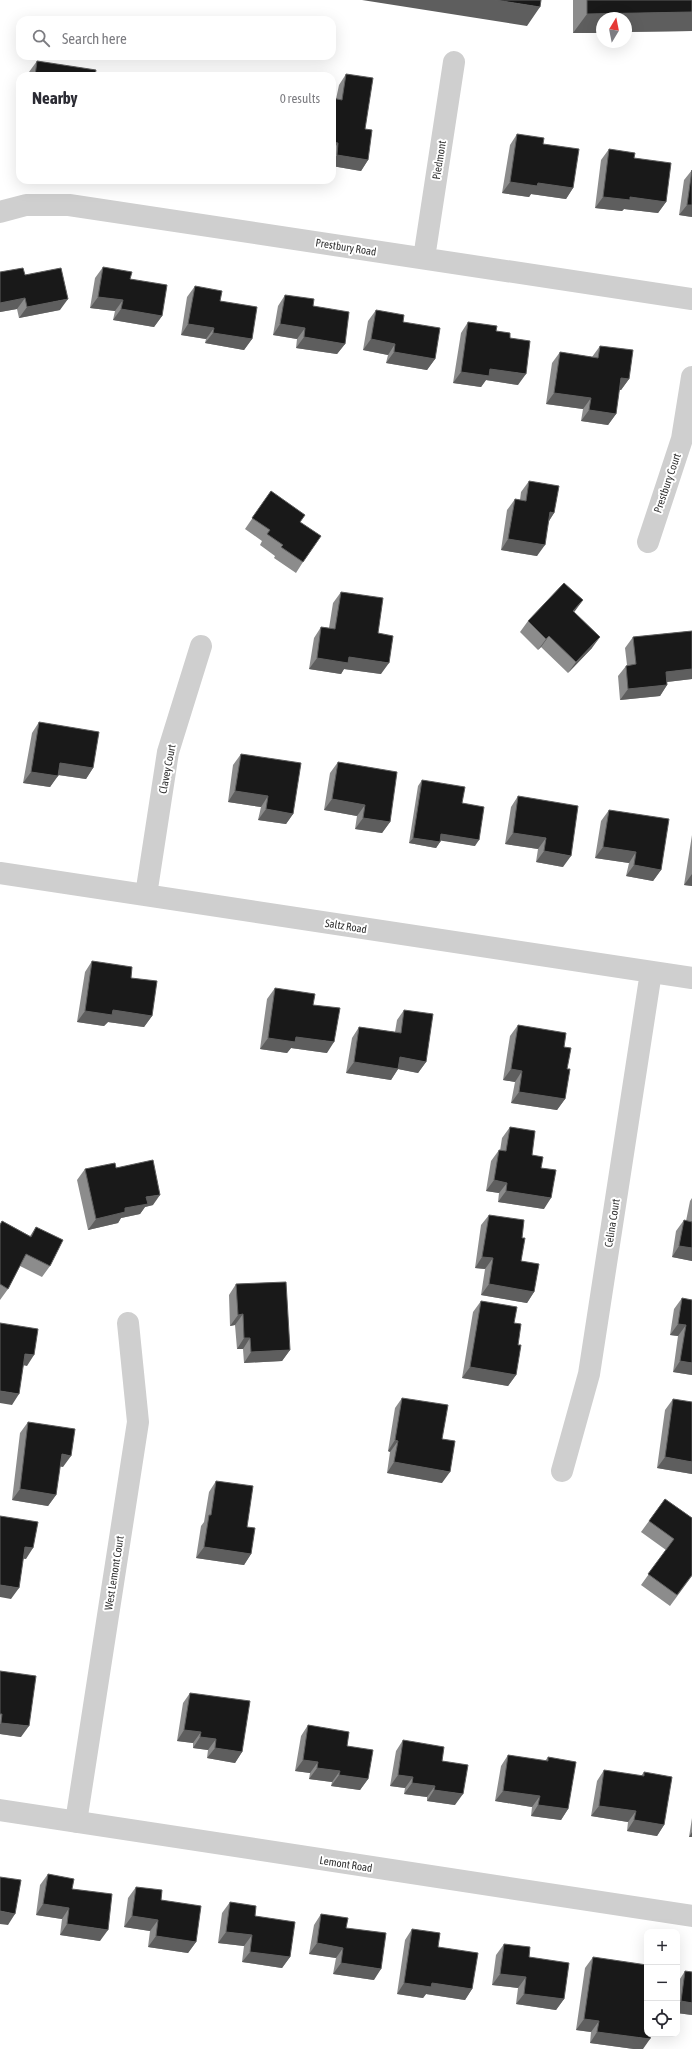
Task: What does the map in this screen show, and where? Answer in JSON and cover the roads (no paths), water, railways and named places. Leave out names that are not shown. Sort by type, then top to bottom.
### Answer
[{"type":"street","name":"Piedmont","points":[[424,258],[454,62]]},
{"type":"street","name":"Prestbury Road","points":[[0,212],[26,205],[69,205],[692,299]]},
{"type":"street","name":"Prestbury Court","points":[[648,542],[682,439],[692,377]]},
{"type":"street","name":"Clavey Court","points":[[146,895],[168,752],[201,646]]},
{"type":"street","name":"Saltz Road","points":[[0,873],[692,978]]},
{"type":"street","name":"Celina Court","points":[[562,1471],[589,1374],[650,972]]},
{"type":"street","name":"West Lemont Court","points":[[76,1822],[138,1422],[128,1323]]},
{"type":"street","name":"Lemont Road","points":[[0,1810],[692,1916]]}]
